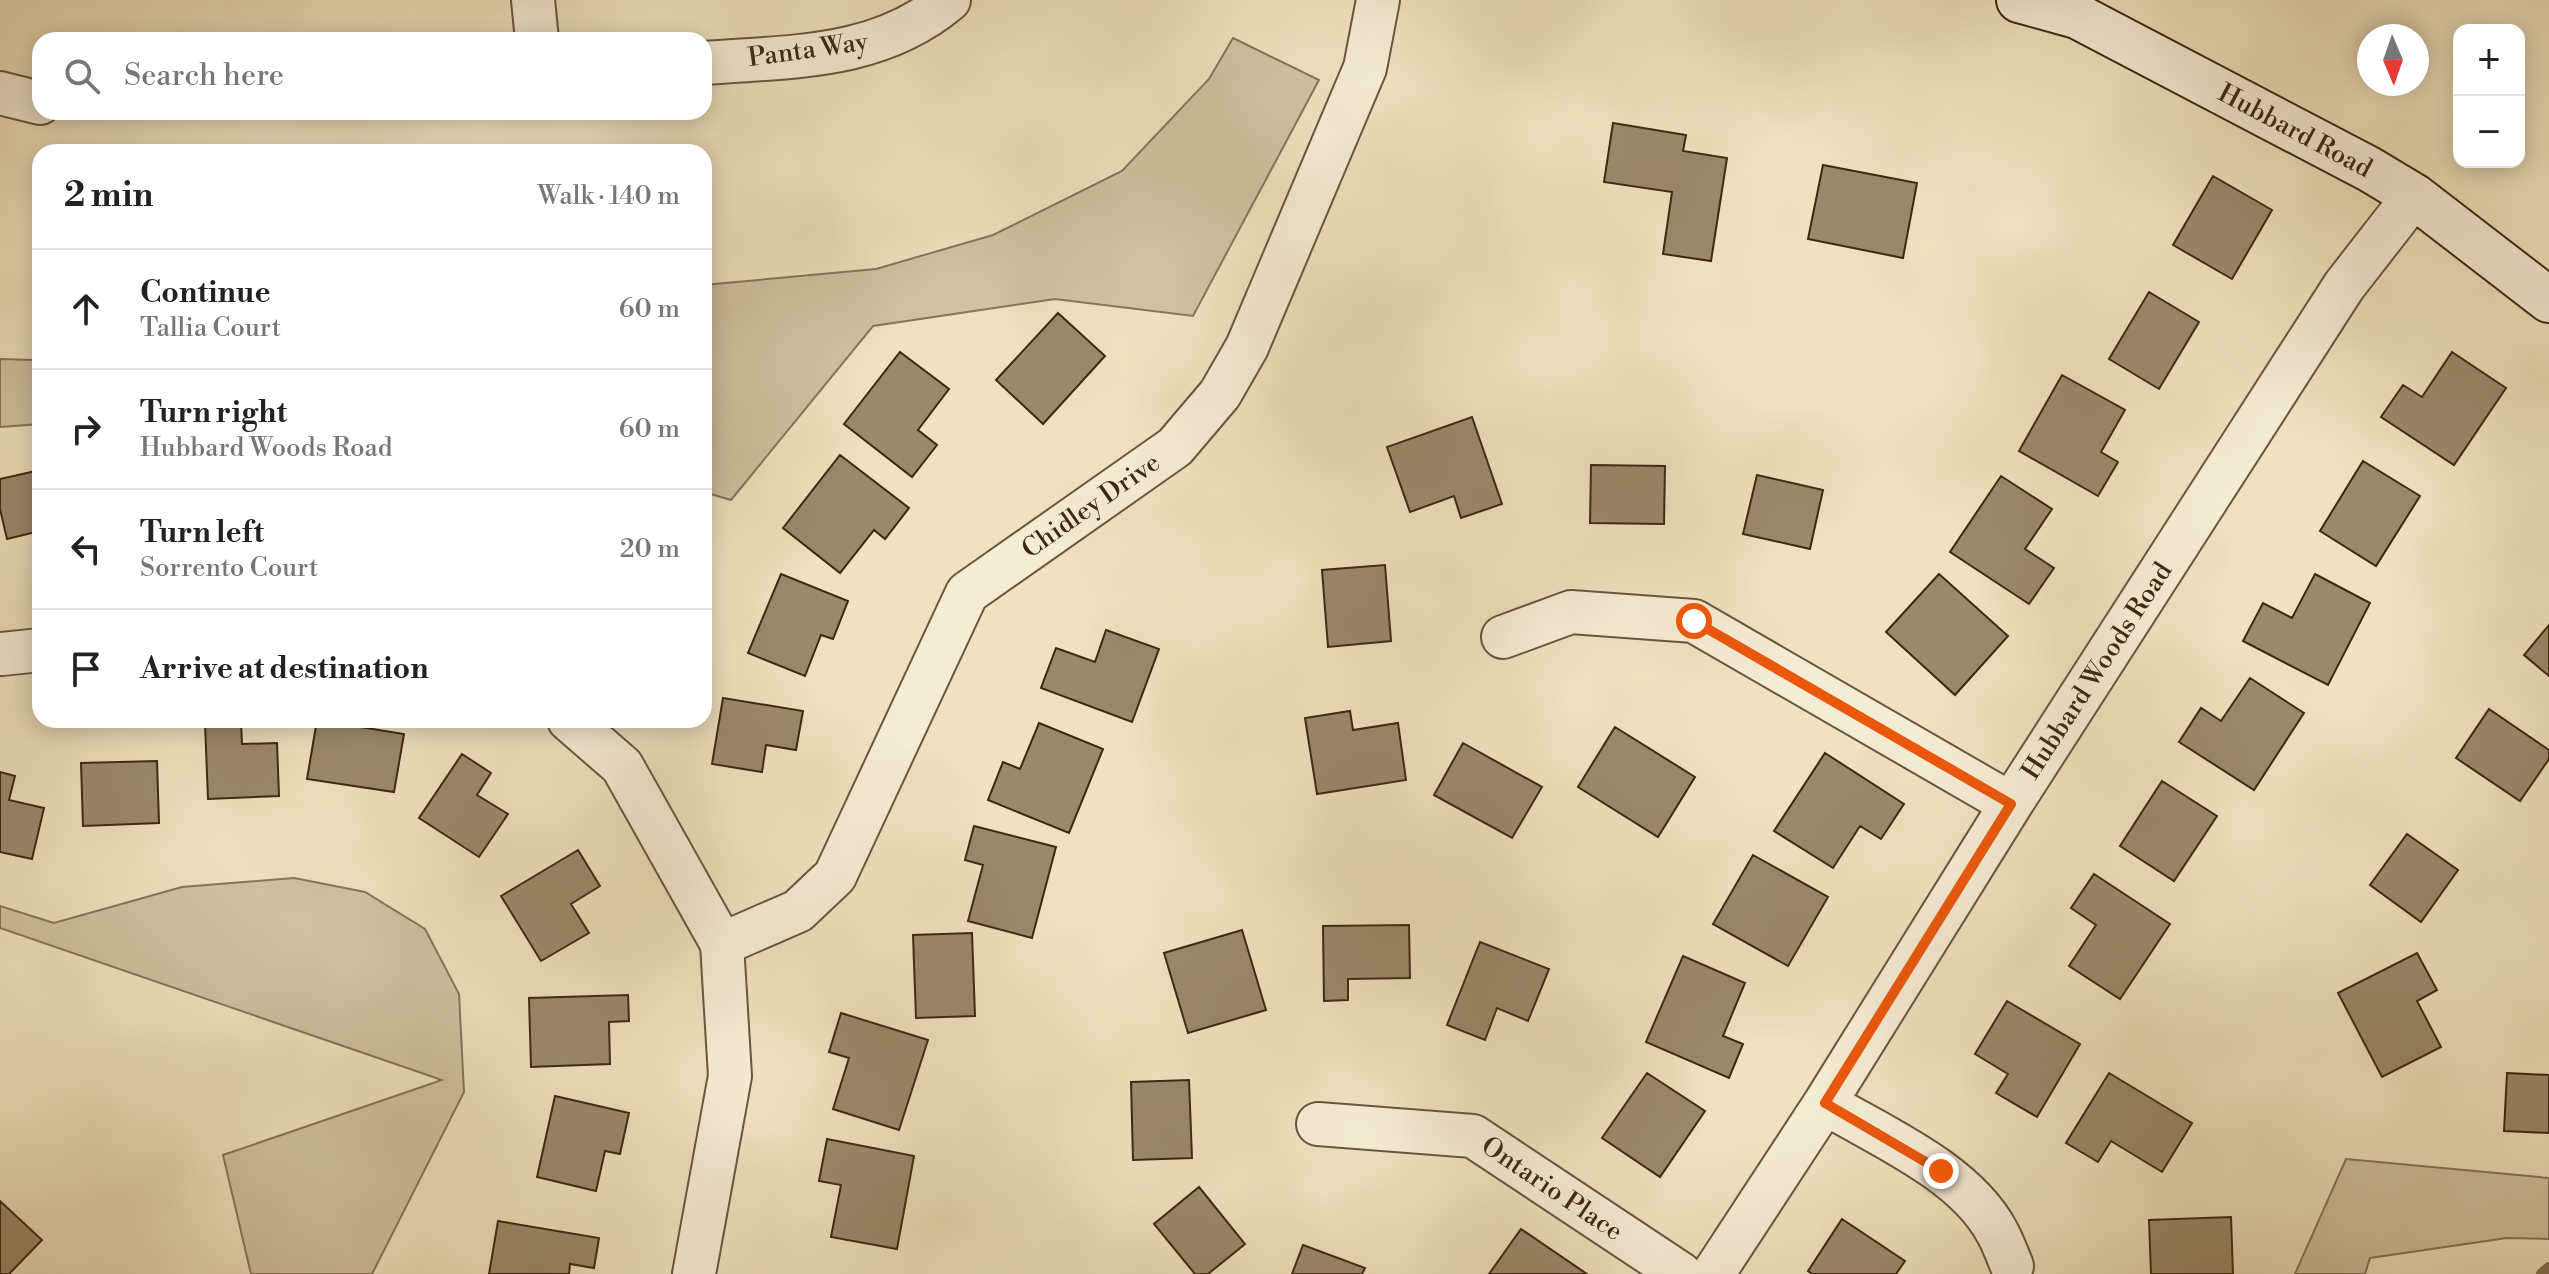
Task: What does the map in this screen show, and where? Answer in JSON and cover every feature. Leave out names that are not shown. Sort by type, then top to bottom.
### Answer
[{"type":"main road","name":"Hubbard Road","points":[[2019,0],[2077,16],[2369,169],[2414,196],[2549,300]]},
{"type":"street","points":[[533,0],[536,32]]},
{"type":"street","name":"Panta Way","points":[[712,62],[851,49],[883,40],[914,26],[949,0]]},
{"type":"street","name":"Chidley Drive","points":[[722,944],[798,911],[835,876],[967,593],[1175,447],[1220,394],[1247,347],[1365,68],[1378,0]]},
{"type":"street","points":[[0,93],[32,101]]},
{"type":"street","name":"Hubbard Woods Road","points":[[1713,1274],[2344,286],[2414,196]]},
{"type":"street","points":[[1503,637],[1571,612],[1694,621],[2011,804]]},
{"type":"street","points":[[578,728],[622,766],[722,944],[730,1076],[694,1274]]},
{"type":"street","points":[[1825,1103],[1941,1171],[1997,1230],[2012,1266]]},
{"type":"street","name":"Ontario Place","points":[[1318,1124],[1473,1136],[1681,1274]]},
{"type":"shaded area","points":[[1233,38],[1319,80],[1193,316],[1055,299],[873,326],[731,500],[712,494],[712,284],[876,269],[993,235],[1122,171],[1209,79]]},
{"type":"shaded area","points":[[0,359],[32,360],[32,425],[0,427]]},
{"type":"shaded area","points":[[294,878],[365,892],[425,929],[459,994],[464,1092],[372,1274],[251,1274],[223,1155],[442,1080],[0,928],[0,906],[54,923],[182,887]]},
{"type":"shaded area","points":[[2346,1159],[2549,1178],[2549,1239],[2507,1238],[2370,1258],[2365,1274],[2295,1274]]},
{"type":"building","points":[[1613,123],[1686,135],[1683,151],[1727,158],[1711,261],[1663,254],[1672,192],[1604,182]]},
{"type":"building","points":[[1823,165],[1917,183],[1903,258],[1808,239]]},
{"type":"building","points":[[2213,176],[2272,210],[2232,279],[2173,245]]},
{"type":"building","points":[[2149,292],[2199,322],[2159,389],[2109,359]]},
{"type":"building","points":[[1058,313],[1105,356],[1043,424],[996,380]]},
{"type":"building","points":[[900,352],[949,389],[918,430],[937,445],[912,477],[844,424]]},
{"type":"building","points":[[2452,352],[2506,388],[2454,465],[2381,417],[2403,385],[2422,397]]},
{"type":"building","points":[[2062,375],[2125,410],[2101,452],[2118,462],[2098,496],[2019,451]]},
{"type":"building","points":[[1472,417],[1502,504],[1461,518],[1454,496],[1410,512],[1387,447]]},
{"type":"building","points":[[840,455],[909,508],[885,539],[874,530],[840,573],[783,528]]},
{"type":"building","points":[[2363,461],[2420,496],[2376,566],[2320,531]]},
{"type":"building","points":[[1591,465],[1665,466],[1664,524],[1590,523]]},
{"type":"building","points":[[32,472],[32,533],[7,539],[0,509],[0,479]]},
{"type":"building","points":[[1757,475],[1823,490],[1810,549],[1743,534]]},
{"type":"building","points":[[2001,476],[2052,509],[2025,549],[2054,568],[2029,604],[1950,552]]},
{"type":"building","points":[[1385,565],[1391,641],[1328,647],[1322,570]]},
{"type":"building","points":[[781,574],[848,601],[833,639],[821,635],[805,676],[748,653]]},
{"type":"building","points":[[1939,574],[2008,636],[1955,695],[1886,632]]},
{"type":"building","points":[[2315,574],[2370,603],[2328,685],[2243,641],[2263,603],[2292,618]]},
{"type":"building","points":[[2549,625],[2549,676],[2524,655]]},
{"type":"building","points":[[1106,630],[1159,649],[1132,722],[1041,688],[1056,648],[1095,662]]},
{"type":"building","points":[[2250,678],[2304,713],[2254,790],[2179,742],[2201,708],[2221,721]]},
{"type":"building","points":[[723,698],[803,711],[796,750],[766,745],[762,772],[712,764]]},
{"type":"building","points":[[2489,709],[2549,750],[2549,759],[2520,801],[2456,758]]},
{"type":"building","points":[[1350,711],[1353,730],[1398,723],[1406,780],[1317,794],[1305,718]]},
{"type":"building","points":[[1039,723],[1103,749],[1069,833],[988,800],[1003,762],[1020,769]]},
{"type":"building","points":[[1615,727],[1695,777],[1658,837],[1578,787]]},
{"type":"building","points":[[205,728],[241,728],[242,744],[277,743],[279,796],[208,799]]},
{"type":"building","points":[[316,728],[367,728],[404,734],[394,792],[307,779]]},
{"type":"building","points":[[1463,743],[1542,787],[1512,838],[1434,795]]},
{"type":"building","points":[[1825,753],[1904,804],[1881,839],[1860,826],[1833,868],[1774,831]]},
{"type":"building","points":[[462,754],[491,773],[477,795],[508,814],[479,857],[419,818]]},
{"type":"building","points":[[157,761],[159,823],[83,826],[81,763]]},
{"type":"building","points":[[0,772],[15,776],[9,800],[44,808],[32,859],[0,852]]},
{"type":"building","points":[[2162,781],[2217,816],[2174,881],[2120,846]]},
{"type":"building","points":[[974,826],[1056,847],[1032,938],[968,921],[983,865],[965,860]]},
{"type":"building","points":[[2407,834],[2458,870],[2421,922],[2370,885]]},
{"type":"building","points":[[578,850],[600,886],[571,904],[589,933],[541,961],[501,896]]},
{"type":"building","points":[[1753,855],[1828,897],[1788,966],[1713,924]]},
{"type":"building","points":[[2094,874],[2170,924],[2120,999],[2069,966],[2096,925],[2071,908]]},
{"type":"building","points":[[1409,925],[1410,978],[1348,979],[1348,1000],[1324,1001],[1323,926]]},
{"type":"building","points":[[1242,930],[1266,1010],[1188,1033],[1164,953]]},
{"type":"building","points":[[972,933],[975,1016],[916,1018],[913,935]]},
{"type":"building","points":[[1480,942],[1549,969],[1528,1021],[1497,1008],[1485,1040],[1447,1025]]},
{"type":"building","points":[[2417,953],[2437,990],[2417,1001],[2441,1047],[2382,1077],[2338,993]]},
{"type":"building","points":[[1683,956],[1745,983],[1723,1036],[1743,1044],[1729,1078],[1646,1042]]},
{"type":"building","points":[[628,995],[629,1021],[609,1022],[610,1064],[531,1067],[529,998]]},
{"type":"building","points":[[2007,1001],[2080,1044],[2037,1117],[1996,1093],[2008,1074],[1975,1054]]},
{"type":"building","points":[[841,1013],[928,1040],[899,1130],[833,1109],[849,1058],[829,1052]]},
{"type":"building","points":[[1647,1073],[1705,1111],[1660,1177],[1602,1138]]},
{"type":"building","points":[[2109,1073],[2192,1123],[2162,1172],[2111,1141],[2098,1162],[2066,1143]]},
{"type":"building","points":[[2507,1073],[2549,1075],[2549,1133],[2504,1131]]},
{"type":"building","points":[[1189,1080],[1192,1158],[1133,1160],[1131,1082]]},
{"type":"building","points":[[555,1096],[629,1113],[620,1154],[605,1151],[596,1191],[537,1177]]},
{"type":"building","points":[[827,1139],[914,1156],[897,1249],[831,1237],[841,1185],[819,1181]]},
{"type":"building","points":[[1199,1187],[1245,1244],[1208,1274],[1195,1274],[1154,1224]]},
{"type":"building","points":[[0,1201],[42,1240],[9,1274],[0,1274]]},
{"type":"building","points":[[2231,1217],[2233,1274],[2151,1274],[2149,1220]]},
{"type":"building","points":[[1842,1219],[1905,1261],[1896,1274],[1812,1274],[1808,1271]]},
{"type":"building","points":[[498,1221],[599,1238],[594,1268],[570,1264],[569,1274],[489,1274]]},
{"type":"building","points":[[1521,1229],[1587,1274],[1489,1274]]},
{"type":"building","points":[[1303,1245],[1365,1268],[1362,1274],[1292,1274]]},
{"type":"waterway","points":[[2542,1274],[2549,1268]]},
{"type":"route","points":[[1694,621],[2011,804],[1825,1103],[1941,1171]]}]
